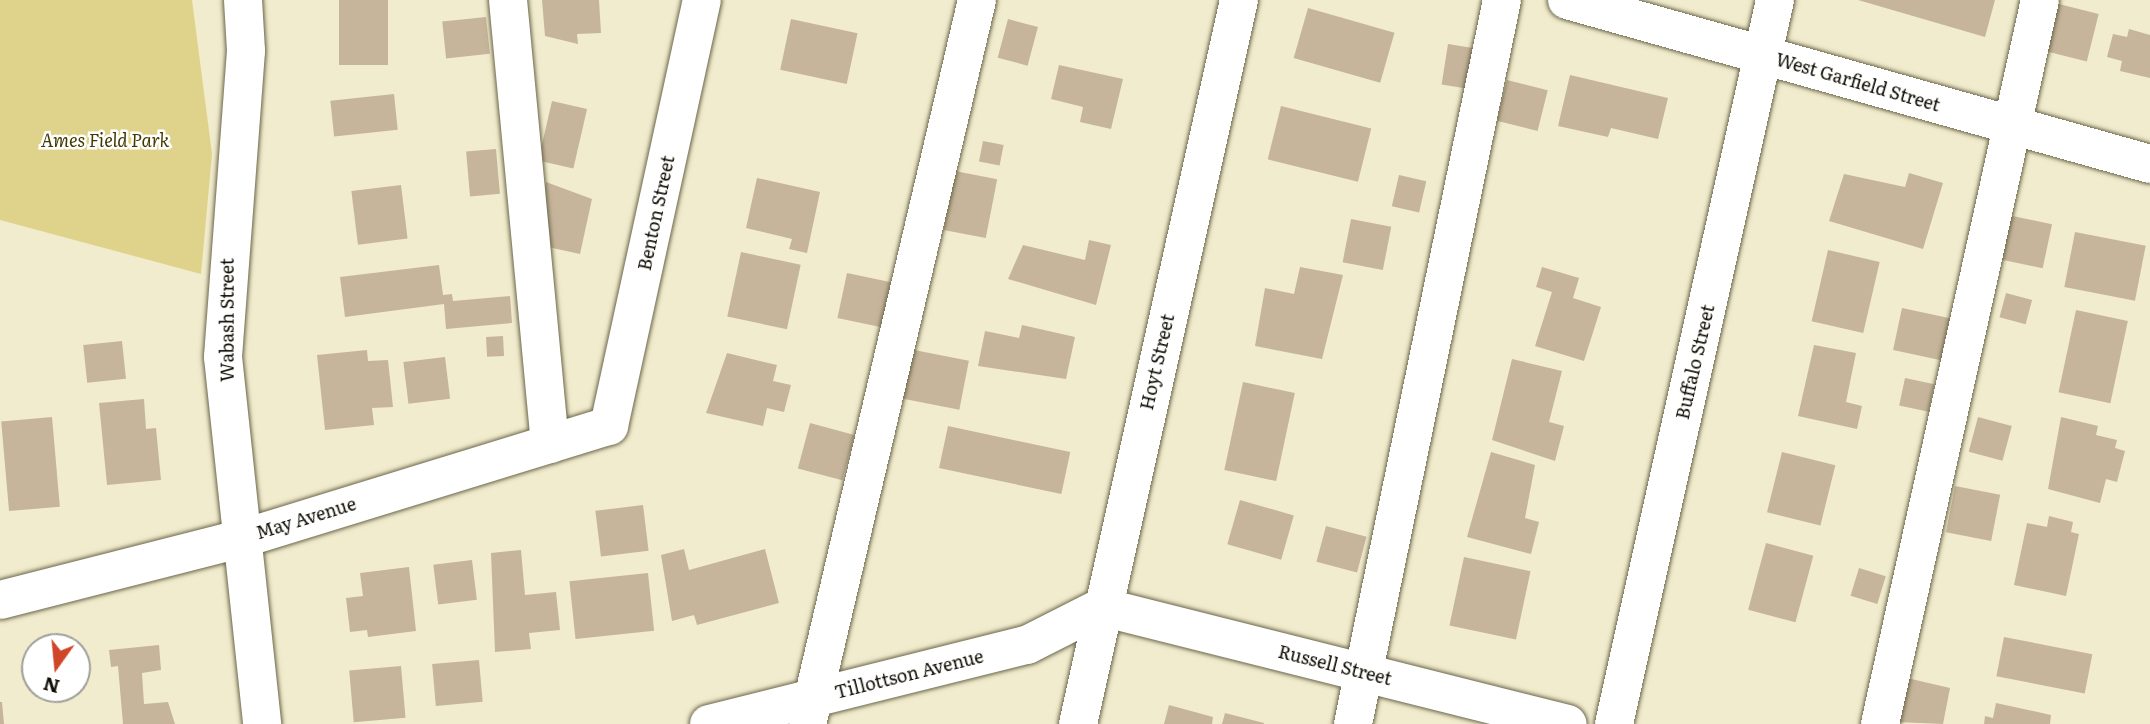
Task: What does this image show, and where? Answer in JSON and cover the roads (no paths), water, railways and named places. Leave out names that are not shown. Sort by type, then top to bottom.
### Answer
[{"type":"street","name":"Wabash Street","points":[[243,0],[246,51],[223,357],[262,724]]},
{"type":"street","points":[[508,0],[550,444]]},
{"type":"street","name":"Benton Street","points":[[609,426],[702,0]]},
{"type":"street","points":[[808,712],[977,0]]},
{"type":"street","name":"Hoyt Street","points":[[1078,724],[1239,0]]},
{"type":"street","points":[[1353,724],[1366,673],[1502,0]]},
{"type":"street","name":"West Garfield Street","points":[[1567,0],[2150,164]]},
{"type":"street","name":"Buffalo Street","points":[[1614,724],[1775,0]]},
{"type":"street","points":[[1880,724],[2040,0]]},
{"type":"street","name":"May Avenue","points":[[0,600],[244,538],[609,426]]},
{"type":"street","name":"Tillottson Avenue","points":[[709,724],[808,712],[1027,645],[1102,607]]},
{"type":"street","name":"Russell Street","points":[[1102,607],[1568,724]]},
{"type":"park label","name":"Ames Field Park","points":[[105,140]]}]
